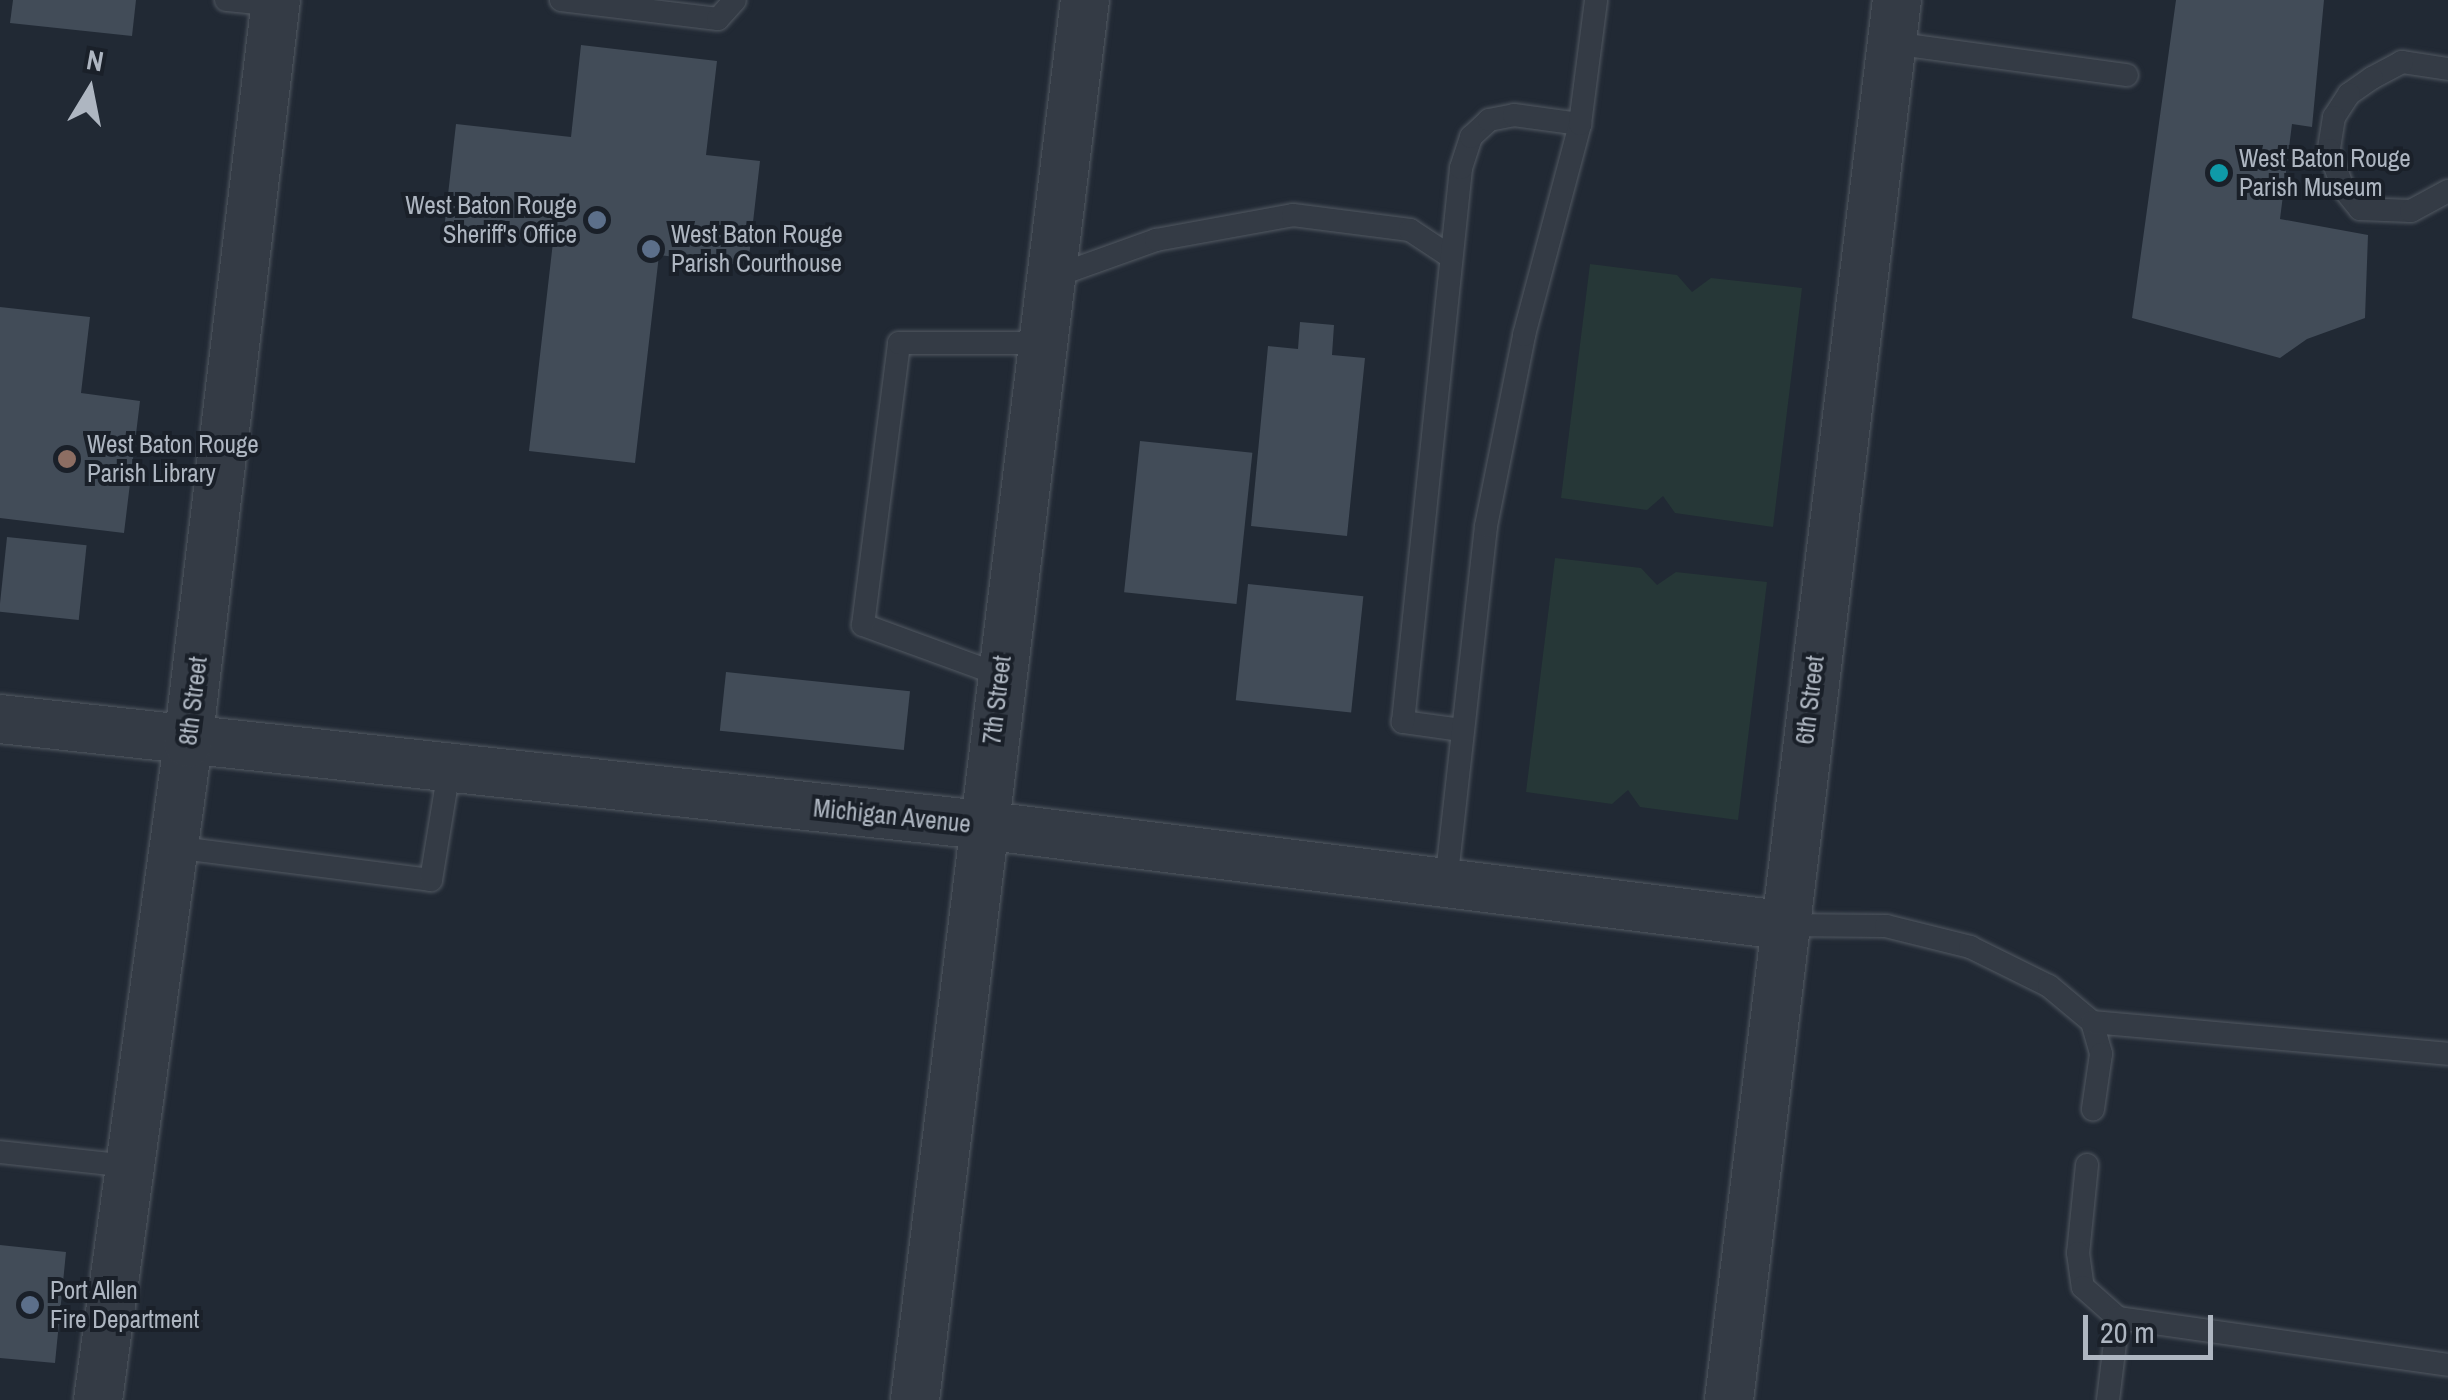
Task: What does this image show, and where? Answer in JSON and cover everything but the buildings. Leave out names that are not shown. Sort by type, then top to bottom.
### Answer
[{"type":"street","name":"7th Street","points":[[914,1400],[1085,0]]},
{"type":"street","name":"8th Street","points":[[98,1400],[188,742],[276,2]]},
{"type":"street","name":"6th Street","points":[[1739,1398],[1782,925],[1895,22]]},
{"type":"street","name":"Michigan Avenue","points":[[0,719],[982,825],[1782,925]]},
{"type":"lane","points":[[226,0],[276,2]]},
{"type":"lane","points":[[561,0],[718,18],[735,0]]},
{"type":"lane","points":[[1446,883],[1462,730],[1504,423],[1580,124],[1596,0]]},
{"type":"lane","points":[[1895,22],[2127,75]]},
{"type":"lane","points":[[2448,69],[2402,62],[2372,78],[2349,94],[2334,116],[2329,150],[2343,188],[2360,209],[2410,211],[2448,191]]},
{"type":"lane","points":[[1462,730],[1403,722],[1451,257],[1471,137],[1489,120],[1514,116],[1580,124]]},
{"type":"lane","points":[[1050,278],[1156,240],[1293,215],[1410,230],[1451,257]]},
{"type":"lane","points":[[1000,675],[863,625],[899,343],[1042,343]]},
{"type":"lane","points":[[173,847],[431,880],[449,770]]},
{"type":"lane","points":[[1782,925],[1886,926],[1970,947],[2049,986],[2092,1022],[2101,1054],[2093,1109]]},
{"type":"lane","points":[[2092,1022],[2448,1054]]},
{"type":"lane","points":[[0,1152],[130,1166]]},
{"type":"lane","points":[[2087,1165],[2078,1252],[2084,1287],[2118,1318],[2448,1365]]},
{"type":"lane","points":[[2108,1400],[2118,1318]]},
{"type":"shaded area","points":[[1590,264],[1677,275],[1692,292],[1711,278],[1802,288],[1773,527],[1675,513],[1663,496],[1647,510],[1561,498]]},
{"type":"shaded area","points":[[1555,558],[1641,568],[1657,585],[1676,572],[1767,582],[1738,820],[1640,807],[1628,790],[1612,804],[1526,792]]},
{"type":"place","name":"West Baton Rouge Parish Museum","points":[[2219,173]]},
{"type":"place","name":"West Baton Rouge Sheriff's Office","points":[[597,220]]},
{"type":"place","name":"West Baton Rouge Parish Courthouse","points":[[651,249]]},
{"type":"place","name":"West Baton Rouge Parish Library","points":[[67,459]]},
{"type":"place","name":"Port Allen Fire Department","points":[[30,1305]]}]
